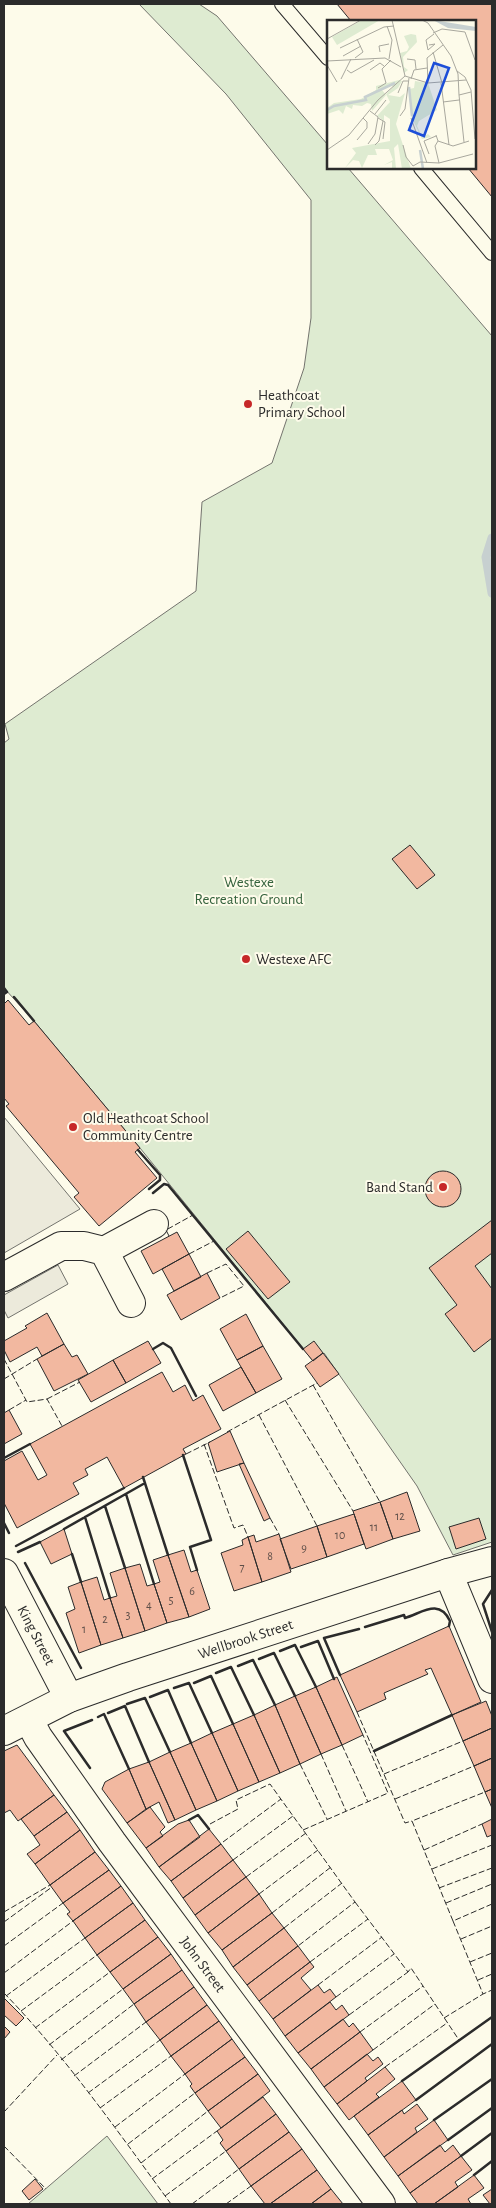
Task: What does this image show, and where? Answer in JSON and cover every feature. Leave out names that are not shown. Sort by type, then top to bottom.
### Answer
[{"type":"street","points":[[4,1277],[60,1246],[84,1246],[104,1251],[154,1224]]},
{"type":"street","points":[[104,1251],[132,1303]]},
{"type":"street","name":"Wellbrook Street","points":[[4,1732],[69,1698],[205,1650],[448,1573],[492,1561]]},
{"type":"street","name":"King Street","points":[[4,1573],[69,1698]]},
{"type":"street","points":[[448,1573],[492,1679]]},
{"type":"street","name":"John Street","points":[[29,1720],[38,1737],[112,1842],[381,2204]]},
{"type":"lane","points":[[282,4],[327,57]]},
{"type":"lane","points":[[422,169],[492,253]]},
{"type":"green space","name":"Westexe Recreation Ground","points":[[139,4],[199,4],[217,16],[327,144],[327,169],[349,169],[492,336],[492,1542],[453,1555],[417,1486],[324,1353],[313,1361],[140,1148],[4,988],[4,743],[9,739],[5,724],[196,591],[202,502],[272,463],[304,368],[311,318],[311,200],[226,94]]},
{"type":"green space","points":[[107,2136],[158,2204],[28,2204]]},
{"type":"shaded area","points":[[4,1117],[80,1209],[4,1253]]},
{"type":"shaded area","points":[[58,1265],[68,1284],[8,1318],[4,1310],[4,1295]]},
{"type":"building","points":[[337,4],[492,4],[492,197],[469,169],[476,169],[476,20],[350,20]]},
{"type":"building","points":[[410,845],[435,875],[417,889],[392,859]]},
{"type":"building","name":"Old Heathcoat School Community Centre","points":[[8,1000],[29,1025],[34,1021],[140,1148],[135,1152],[157,1178],[99,1226],[74,1197],[79,1193],[6,1106],[9,1104],[4,1098],[4,1004]]},
{"type":"building","name":"Band Stand","points":[[443,1171],[450,1172],[456,1176],[460,1182],[460,1196],[456,1202],[450,1206],[443,1207],[436,1206],[430,1202],[426,1196],[425,1189],[426,1182],[430,1176],[436,1172]]},
{"type":"building","points":[[492,1220],[492,1253],[475,1266],[492,1289],[492,1338],[474,1352],[445,1314],[457,1305],[429,1268]]},
{"type":"building","points":[[248,1231],[290,1282],[268,1299],[226,1249]]},
{"type":"building","points":[[177,1232],[189,1254],[153,1274],[141,1251]]},
{"type":"building","points":[[189,1254],[201,1277],[174,1291],[162,1269]]},
{"type":"building","points":[[207,1273],[220,1298],[181,1320],[167,1295]]},
{"type":"building","points":[[47,1313],[64,1344],[42,1356],[37,1347],[10,1362],[4,1350],[4,1341],[27,1328],[25,1326]]},
{"type":"building","points":[[246,1314],[263,1346],[237,1360],[220,1329]]},
{"type":"building","points":[[148,1341],[161,1363],[126,1383],[113,1360]]},
{"type":"building","points":[[314,1341],[323,1353],[313,1361],[303,1349]]},
{"type":"building","points":[[64,1344],[72,1357],[77,1355],[88,1374],[54,1391],[37,1359]]},
{"type":"building","points":[[263,1346],[282,1379],[256,1393],[237,1360]]},
{"type":"building","points":[[323,1353],[339,1374],[320,1387],[305,1366]]},
{"type":"building","points":[[113,1360],[126,1383],[91,1402],[78,1380]]},
{"type":"building","points":[[241,1367],[256,1393],[223,1411],[209,1385]]},
{"type":"building","points":[[162,1372],[173,1392],[185,1385],[193,1401],[203,1395],[221,1429],[183,1449],[186,1454],[124,1488],[107,1457],[85,1469],[88,1475],[73,1483],[79,1494],[17,1528],[4,1503],[4,1461],[22,1451],[38,1480],[47,1475],[30,1444]]},
{"type":"building","points":[[9,1410],[22,1434],[4,1444],[4,1413]]},
{"type":"building","points":[[230,1431],[244,1463],[217,1472],[208,1443]]},
{"type":"building","points":[[244,1463],[270,1518],[264,1521],[239,1464]]},
{"type":"building","points":[[407,1492],[420,1531],[393,1539],[380,1502]]},
{"type":"building","points":[[380,1502],[393,1539],[366,1549],[353,1511]]},
{"type":"building","points":[[354,1514],[364,1544],[327,1557],[317,1526]]},
{"type":"building","points":[[479,1518],[486,1539],[456,1549],[449,1527]]},
{"type":"building","points":[[317,1526],[327,1557],[291,1569],[280,1539]]},
{"type":"building","points":[[64,1529],[72,1554],[51,1564],[40,1542]]},
{"type":"building","points":[[279,1534],[291,1572],[262,1582],[248,1537],[254,1535],[256,1542]]},
{"type":"building","points":[[248,1537],[262,1582],[234,1591],[221,1553],[243,1545],[242,1540]]},
{"type":"building","points":[[184,1550],[191,1572],[197,1570],[210,1609],[189,1617],[168,1555]]},
{"type":"building","points":[[168,1555],[189,1617],[167,1623],[154,1584],[160,1582],[153,1560]]},
{"type":"building","points":[[140,1564],[147,1586],[154,1584],[167,1623],[145,1631],[125,1568]]},
{"type":"building","points":[[125,1568],[145,1631],[123,1638],[110,1598],[117,1596],[110,1573]]},
{"type":"building","points":[[97,1577],[104,1600],[110,1598],[123,1638],[101,1645],[81,1582]]},
{"type":"building","points":[[81,1582],[101,1645],[79,1653],[66,1613],[75,1609],[68,1587]]},
{"type":"building","points":[[449,1626],[481,1702],[452,1715],[431,1668],[425,1670],[428,1674],[384,1693],[386,1699],[357,1712],[340,1675]]},
{"type":"building","points":[[337,1677],[363,1735],[342,1745],[316,1687]]},
{"type":"building","points":[[316,1687],[342,1745],[321,1754],[295,1696]]},
{"type":"building","points":[[295,1696],[321,1754],[300,1764],[275,1705]]},
{"type":"building","points":[[486,1701],[492,1716],[492,1728],[463,1741],[452,1715]]},
{"type":"building","points":[[275,1705],[300,1764],[280,1773],[254,1715]]},
{"type":"building","points":[[254,1715],[280,1773],[259,1782],[233,1724]]},
{"type":"building","points":[[233,1724],[259,1782],[238,1791],[212,1733]]},
{"type":"building","points":[[492,1728],[492,1758],[474,1766],[463,1741]]},
{"type":"building","points":[[212,1733],[238,1791],[217,1801],[191,1743]]},
{"type":"building","points":[[191,1743],[217,1801],[196,1810],[170,1752]]},
{"type":"building","points":[[17,1745],[54,1795],[18,1821],[10,1810],[4,1813],[4,1751]]},
{"type":"building","points":[[170,1752],[196,1810],[175,1820],[149,1762]]},
{"type":"building","points":[[492,1758],[492,1789],[485,1792],[474,1766]]},
{"type":"building","points":[[149,1762],[175,1820],[168,1823],[159,1802],[146,1809],[129,1769]]},
{"type":"building","points":[[129,1769],[146,1809],[127,1823],[102,1789],[105,1782]]},
{"type":"building","points":[[492,1789],[492,1808],[485,1792]]},
{"type":"building","points":[[54,1795],[67,1812],[34,1836],[21,1819]]},
{"type":"building","points":[[150,1807],[165,1827],[160,1832],[163,1836],[146,1848],[127,1823]]},
{"type":"building","points":[[67,1812],[80,1830],[35,1864],[27,1854],[40,1845],[34,1836]]},
{"type":"building","points":[[492,1819],[492,1835],[487,1837],[482,1824]]},
{"type":"building","points":[[189,1820],[200,1837],[159,1867],[146,1848],[178,1824]]},
{"type":"building","points":[[209,1829],[221,1844],[171,1881],[159,1867]]},
{"type":"building","points":[[80,1830],[95,1852],[50,1885],[35,1864]]},
{"type":"building","points":[[221,1844],[233,1860],[183,1898],[171,1881]]},
{"type":"building","points":[[95,1852],[109,1870],[63,1903],[50,1885]]},
{"type":"building","points":[[233,1860],[246,1877],[195,1915],[183,1898]]},
{"type":"building","points":[[109,1870],[121,1886],[73,1921],[67,1914],[70,1912],[63,1903]]},
{"type":"building","points":[[246,1877],[259,1894],[208,1933],[195,1915]]},
{"type":"building","points":[[121,1886],[133,1903],[85,1938],[73,1921]]},
{"type":"building","points":[[259,1894],[272,1913],[222,1950],[208,1933]]},
{"type":"building","points":[[133,1903],[145,1920],[97,1955],[85,1938]]},
{"type":"building","points":[[272,1913],[284,1928],[233,1967],[222,1950]]},
{"type":"building","points":[[145,1920],[158,1937],[110,1972],[97,1955]]},
{"type":"building","points":[[284,1928],[298,1946],[247,1985],[233,1967]]},
{"type":"building","points":[[158,1937],[171,1954],[123,1989],[110,1972]]},
{"type":"building","points":[[298,1946],[310,1962],[259,2001],[247,1985]]},
{"type":"building","points":[[171,1954],[182,1970],[134,2004],[123,1989]]},
{"type":"building","points":[[310,1962],[314,1967],[301,1978],[311,1990],[273,2019],[259,2001]]},
{"type":"building","points":[[182,1970],[194,1987],[146,2022],[134,2004]]},
{"type":"building","points":[[318,1985],[324,1993],[330,1989],[336,1997],[285,2036],[273,2019]]},
{"type":"building","points":[[194,1987],[207,2005],[160,2040],[146,2022]]},
{"type":"building","points":[[4,1998],[24,2018],[16,2026],[4,2015]]},
{"type":"building","points":[[330,2002],[336,2010],[342,2005],[349,2015],[298,2053],[285,2036]]},
{"type":"building","points":[[207,2005],[219,2021],[171,2056],[160,2040]]},
{"type":"building","points":[[343,2019],[349,2027],[353,2023],[360,2032],[311,2069],[298,2053]]},
{"type":"building","points":[[219,2021],[232,2039],[185,2074],[171,2056]]},
{"type":"building","points":[[4,2026],[10,2032],[4,2039]]},
{"type":"building","points":[[360,2032],[373,2050],[324,2087],[311,2069]]},
{"type":"building","points":[[232,2039],[245,2057],[195,2093],[190,2086],[192,2084],[185,2074]]},
{"type":"building","points":[[367,2054],[373,2061],[378,2057],[383,2064],[365,2078],[367,2081],[337,2104],[324,2087]]},
{"type":"building","points":[[245,2057],[258,2074],[208,2111],[195,2093]]},
{"type":"building","points":[[385,2067],[395,2079],[376,2094],[379,2097],[349,2120],[337,2104]]},
{"type":"building","points":[[258,2074],[270,2091],[221,2128],[208,2111]]},
{"type":"building","points":[[402,2081],[416,2100],[368,2135],[354,2116]]},
{"type":"building","points":[[263,2097],[276,2114],[226,2151],[220,2143],[223,2140],[217,2131]]},
{"type":"building","points":[[417,2104],[428,2119],[415,2128],[417,2132],[384,2157],[368,2135],[402,2110],[404,2114]]},
{"type":"building","points":[[276,2114],[289,2132],[239,2169],[226,2151]]},
{"type":"building","points":[[434,2120],[448,2140],[398,2176],[384,2157]]},
{"type":"building","points":[[289,2132],[302,2149],[251,2186],[239,2169]]},
{"type":"building","points":[[440,2145],[445,2152],[453,2145],[461,2156],[410,2193],[398,2176]]},
{"type":"building","points":[[302,2149],[317,2170],[270,2204],[265,2204],[251,2186]]},
{"type":"building","points":[[461,2156],[472,2170],[455,2182],[458,2187],[434,2204],[418,2204],[410,2193]]},
{"type":"building","points":[[317,2170],[331,2189],[311,2204],[270,2204]]},
{"type":"building","points":[[474,2175],[484,2188],[468,2199],[471,2204],[434,2204]]},
{"type":"building","points":[[35,2179],[43,2189],[29,2200],[22,2191]]},
{"type":"building","points":[[331,2189],[343,2204],[311,2204]]},
{"type":"building","points":[[492,2189],[492,2204],[490,2204],[483,2195]]},
{"type":"waterway","points":[[492,538],[486,557],[492,593]]},
{"type":"fence","points":[[169,1236],[166,1230],[193,1215]]},
{"type":"fence","points":[[189,1254],[214,1241]]},
{"type":"fence","points":[[207,1273],[226,1264],[244,1286],[220,1298]]},
{"type":"fence","points":[[4,1359],[27,1402],[47,1399],[62,1426]]},
{"type":"fence","points":[[4,1379],[37,1359]]},
{"type":"fence","points":[[47,1399],[80,1382]]},
{"type":"fence","points":[[227,1432],[317,1383]]},
{"type":"fence","points":[[313,1385],[380,1502]]},
{"type":"fence","points":[[9,1410],[26,1400]]},
{"type":"fence","points":[[285,1400],[353,1511]]},
{"type":"fence","points":[[259,1415],[317,1526]]},
{"type":"fence","points":[[186,1454],[210,1442]]},
{"type":"fence","points":[[204,1444],[234,1528],[243,1525],[248,1537]]},
{"type":"fence","points":[[270,1518],[279,1534]]},
{"type":"fence","points":[[357,1712],[405,1823],[412,1821]]},
{"type":"fence","points":[[303,1830],[388,1793],[363,1735]]},
{"type":"fence","points":[[384,1774],[463,1741]]},
{"type":"fence","points":[[342,1745],[368,1802]]},
{"type":"fence","points":[[321,1754],[346,1811]]},
{"type":"fence","points":[[300,1764],[327,1819]]},
{"type":"fence","points":[[395,1799],[474,1766]]},
{"type":"fence","points":[[210,1824],[238,1809],[236,1800],[270,1784],[355,1902],[298,1946]]},
{"type":"fence","points":[[453,1921],[412,1821],[485,1792]]},
{"type":"fence","points":[[223,1842],[281,1799]]},
{"type":"fence","points":[[233,1860],[293,1816]]},
{"type":"fence","points":[[424,1850],[482,1824]]},
{"type":"fence","points":[[246,1877],[306,1833]]},
{"type":"fence","points":[[432,1869],[492,1845]]},
{"type":"fence","points":[[259,1894],[318,1850]]},
{"type":"fence","points":[[272,1913],[331,1867]]},
{"type":"fence","points":[[439,1888],[492,1868]]},
{"type":"fence","points":[[284,1928],[342,1883]]},
{"type":"fence","points":[[446,1903],[492,1884]]},
{"type":"fence","points":[[4,1912],[50,1885]]},
{"type":"fence","points":[[4,1922],[52,1887]]},
{"type":"fence","points":[[355,1902],[408,1972],[411,1968],[459,2040]]},
{"type":"fence","points":[[4,1946],[63,1903]]},
{"type":"fence","points":[[492,1904],[453,1921],[483,1994],[492,1990]]},
{"type":"fence","points":[[310,1962],[368,1919]]},
{"type":"fence","points":[[4,1973],[73,1921]]},
{"type":"fence","points":[[461,1939],[492,1926]]},
{"type":"fence","points":[[318,1985],[382,1937]]},
{"type":"fence","points":[[6,1996],[85,1938]]},
{"type":"fence","points":[[470,1962],[492,1953]]},
{"type":"fence","points":[[336,1997],[394,1954]]},
{"type":"fence","points":[[21,2011],[97,1955]]},
{"type":"fence","points":[[35,2028],[110,1972]]},
{"type":"fence","points":[[349,2015],[408,1972]]},
{"type":"fence","points":[[478,1980],[492,1974]]},
{"type":"fence","points":[[360,2032],[423,1986]]},
{"type":"fence","points":[[49,2045],[123,1989]]},
{"type":"fence","points":[[4,1993],[27,2017],[70,2069],[171,2204]]},
{"type":"fence","points":[[444,2018],[483,1994]]},
{"type":"fence","points":[[61,2060],[134,2004]]},
{"type":"fence","points":[[373,2050],[435,2004]]},
{"type":"fence","points":[[74,2076],[146,2022]]},
{"type":"fence","points":[[385,2067],[447,2023]]},
{"type":"fence","points":[[88,2093],[160,2040]]},
{"type":"fence","points":[[4,2112],[57,2055]]},
{"type":"fence","points":[[100,2108],[171,2056]]},
{"type":"fence","points":[[115,2127],[185,2074]]},
{"type":"fence","points":[[128,2144],[195,2093]]},
{"type":"fence","points":[[141,2163],[208,2111]]},
{"type":"fence","points":[[152,2179],[217,2131]]},
{"type":"fence","points":[[4,2146],[46,2189]]},
{"type":"fence","points":[[165,2196],[226,2151]]},
{"type":"fence","points":[[192,2204],[239,2169]]},
{"type":"fence","points":[[226,2204],[251,2186]]},
{"type":"wall","points":[[4,988],[7,992],[4,994]]},
{"type":"wall","points":[[14,997],[34,1021]]},
{"type":"wall","points":[[138,1150],[160,1175],[160,1180],[149,1189]]},
{"type":"wall","points":[[153,1193],[164,1184],[168,1185],[303,1349]]},
{"type":"wall","points":[[153,1349],[163,1343],[171,1348],[196,1396]]},
{"type":"wall","points":[[4,1458],[30,1444]]},
{"type":"wall","points":[[183,1455],[211,1540],[190,1547],[197,1570]]},
{"type":"wall","points":[[143,1477],[168,1555]]},
{"type":"wall","points":[[64,1529],[145,1483]]},
{"type":"wall","points":[[16,1546],[124,1488]]},
{"type":"wall","points":[[126,1494],[154,1584]]},
{"type":"wall","points":[[105,1506],[125,1568]]},
{"type":"wall","points":[[85,1517],[110,1598]]},
{"type":"wall","points":[[4,1523],[9,1533]]},
{"type":"wall","points":[[18,1552],[40,1542]]},
{"type":"wall","points":[[72,1554],[81,1582]]},
{"type":"wall","points":[[25,1563],[81,1668]]},
{"type":"wall","points":[[492,1590],[483,1604],[492,1632]]},
{"type":"wall","points":[[365,1627],[404,1615],[405,1618],[430,1609],[441,1610],[446,1614],[450,1621],[449,1626]]},
{"type":"wall","points":[[340,1675],[324,1638],[359,1629]]},
{"type":"wall","points":[[301,1647],[318,1641],[334,1679]]},
{"type":"wall","points":[[280,1651],[295,1645],[316,1687]]},
{"type":"wall","points":[[259,1659],[274,1653],[295,1696]]},
{"type":"wall","points":[[238,1666],[253,1660],[275,1705]]},
{"type":"wall","points":[[216,1673],[231,1667],[254,1715]]},
{"type":"wall","points":[[194,1683],[211,1676],[233,1724]]},
{"type":"wall","points":[[174,1688],[189,1683],[212,1733]]},
{"type":"wall","points":[[150,1697],[168,1690],[191,1743]]},
{"type":"wall","points":[[127,1704],[145,1698],[170,1752]]},
{"type":"wall","points":[[108,1713],[125,1706],[149,1762]]},
{"type":"wall","points":[[98,1717],[104,1714],[129,1769]]},
{"type":"wall","points":[[374,1751],[452,1715]]},
{"type":"wall","points":[[90,1768],[64,1731],[92,1720]]},
{"type":"wall","points":[[189,1820],[198,1815],[209,1829]]},
{"type":"wall","points":[[402,2081],[492,2017]]},
{"type":"wall","points":[[416,2100],[492,2044]]},
{"type":"wall","points":[[434,2120],[492,2079]]},
{"type":"wall","points":[[448,2140],[492,2108]]},
{"type":"wall","points":[[461,2156],[492,2133]]},
{"type":"wall","points":[[474,2175],[492,2161]]},
{"type":"place","name":"Heathcoat Primary School","points":[[248,404]]},
{"type":"place","name":"Westexe AFC","points":[[246,959]]},
{"type":"place","name":"Old Heathcoat School Community Centre","points":[[73,1127]]},
{"type":"place","name":"Band Stand","points":[[443,1187]]}]
